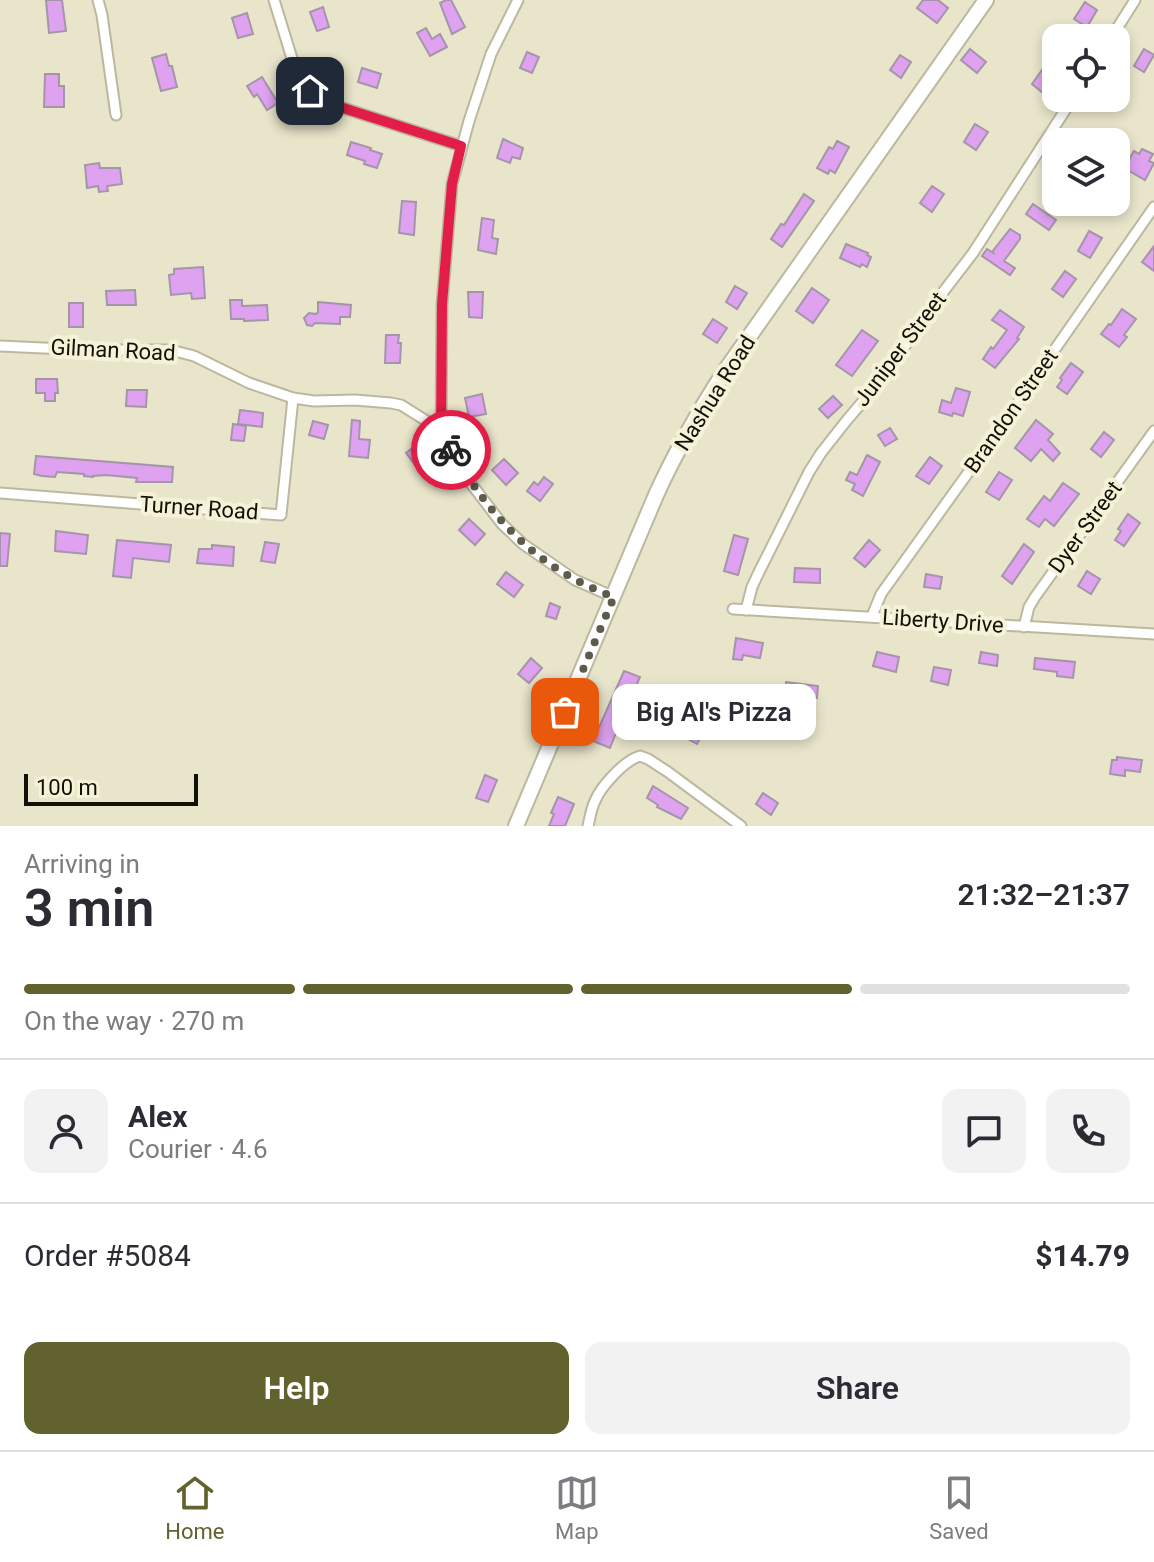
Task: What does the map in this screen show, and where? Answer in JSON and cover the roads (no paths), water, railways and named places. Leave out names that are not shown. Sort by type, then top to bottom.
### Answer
[{"type":"main road","name":"Nashua Road","points":[[516,826],[656,495],[696,416],[986,0]]},
{"type":"street","points":[[98,0],[116,115]]},
{"type":"street","points":[[274,0],[294,65],[303,82],[316,96],[337,106],[461,146]]},
{"type":"street","points":[[518,0],[491,54],[452,184],[442,304],[441,430],[466,477],[502,524],[553,566],[575,580],[614,597]]},
{"type":"street","points":[[1120,24],[1135,0]]},
{"type":"street","name":"Juniper Street","points":[[746,610],[758,574],[821,453],[887,373],[927,313],[973,253],[1064,112]]},
{"type":"street","name":"Brandon Street","points":[[872,616],[881,594],[1154,207]]},
{"type":"street","name":"Gilman Road","points":[[0,346],[171,350],[194,356],[249,383],[293,398],[391,403],[411,410],[441,430]]},
{"type":"street","name":"Turner Road","points":[[0,493],[281,515],[293,398]]},
{"type":"street","name":"Dyer Street","points":[[1024,627],[1035,597],[1154,431]]},
{"type":"street","name":"Liberty Drive","points":[[733,609],[1154,634]]},
{"type":"street","points":[[588,826],[600,792],[628,761],[636,757],[644,757],[657,764],[741,826]]},
{"type":"place","name":"Big Al's Pizza","points":[[565,712]]}]
